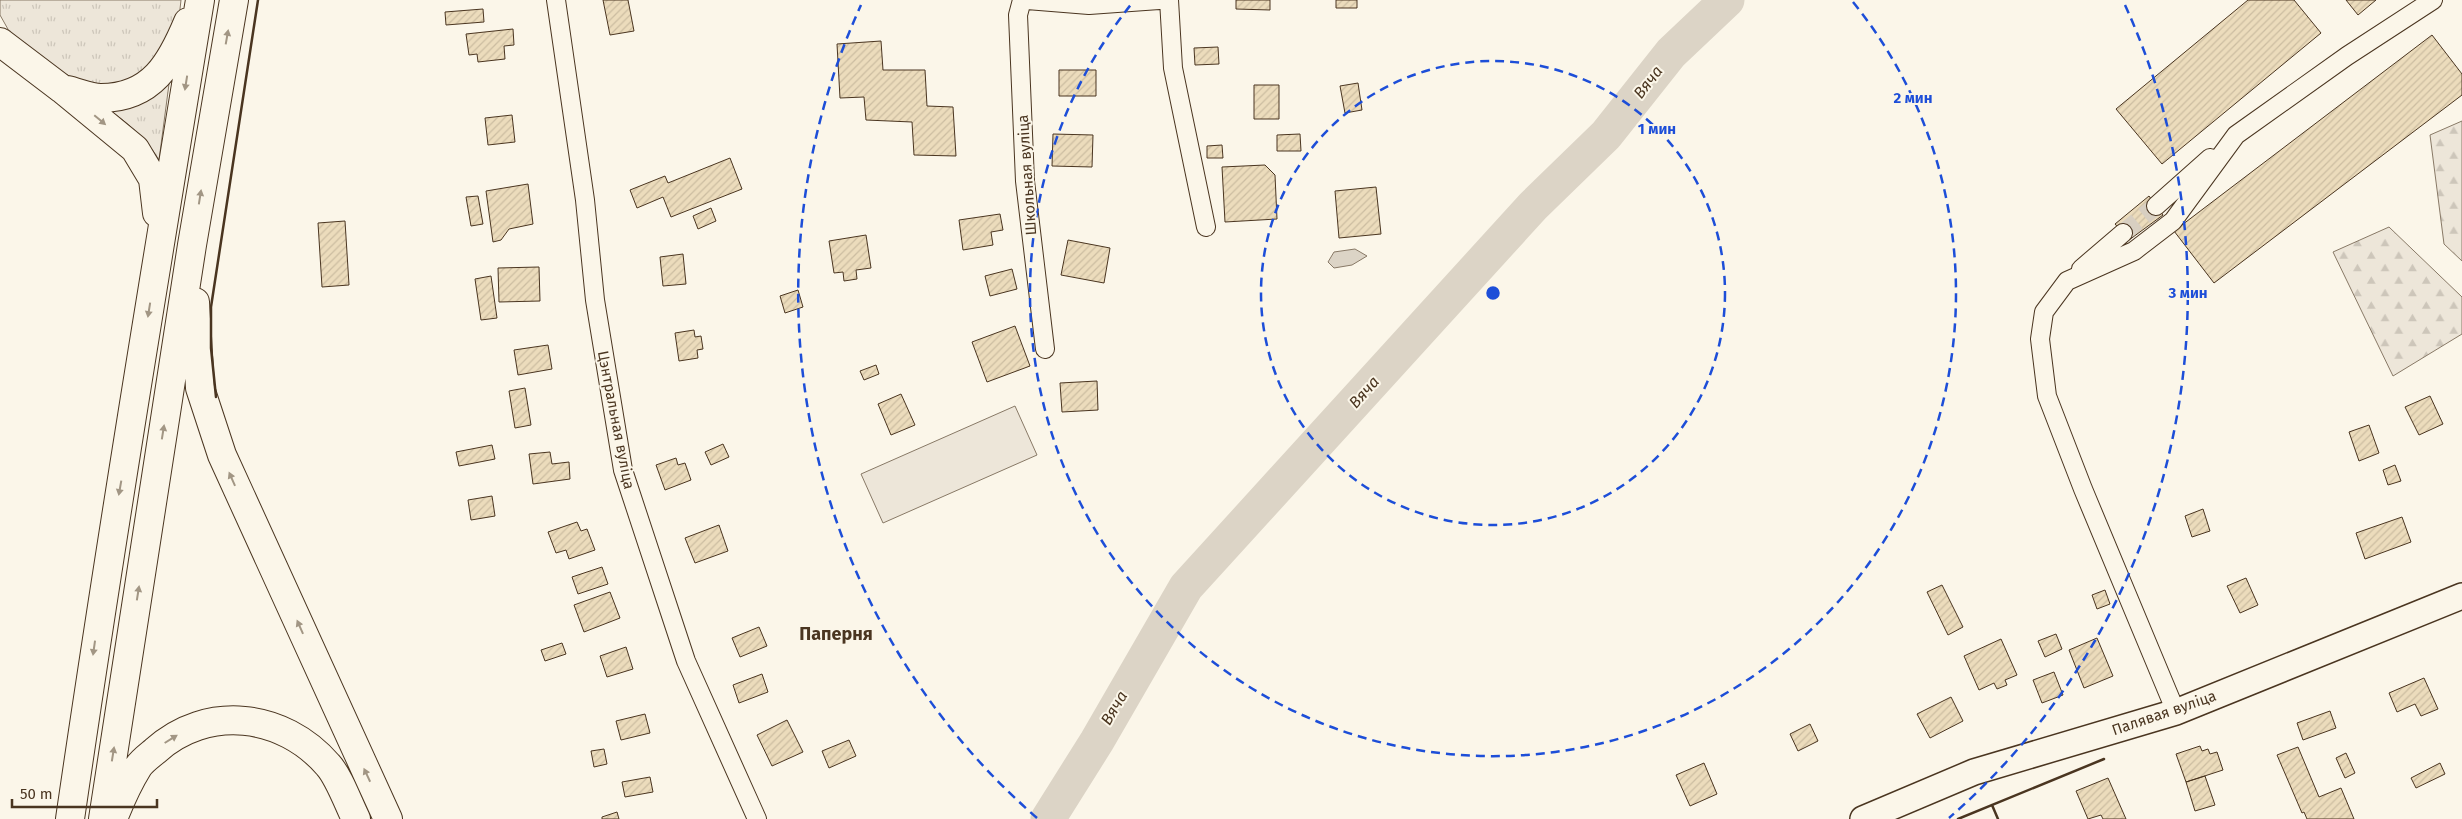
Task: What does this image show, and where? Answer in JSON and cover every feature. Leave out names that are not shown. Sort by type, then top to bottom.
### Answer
[{"type":"highway","points":[[62,89],[100,98],[130,93],[157,79],[178,46],[198,0]]},
{"type":"highway","points":[[70,819],[105,576],[138,385],[198,0]]},
{"type":"highway","points":[[103,819],[192,246],[234,0]]},
{"type":"highway","points":[[0,42],[62,89],[135,149],[153,179],[157,204],[157,262]]},
{"type":"highway","points":[[192,246],[200,388],[222,455],[388,819]]},
{"type":"highway","points":[[113,819],[121,799],[139,766],[170,737],[207,722],[227,720],[265,723],[300,738],[330,766],[356,819]]},
{"type":"main road","name":"Палявая вуліца","points":[[1863,819],[1974,772],[2176,712],[2462,596]]},
{"type":"street","name":"Цэнтральная вуліца","points":[[556,0],[585,200],[597,310],[623,470],[686,661],[757,819]]},
{"type":"street","name":"Школьная вуліца","points":[[1022,0],[1018,15],[1025,181],[1045,350]]},
{"type":"street","points":[[1027,0],[1089,4],[1159,0]]},
{"type":"street","points":[[1169,0],[1173,68],[1206,227]]},
{"type":"street","points":[[2156,206],[2236,135],[2347,56],[2433,0]]},
{"type":"street","points":[[2067,281],[2134,251],[2173,221],[2236,135]]},
{"type":"street","points":[[2122,233],[2067,281],[2044,312],[2040,339],[2046,396],[2082,489],[2176,712]]},
{"type":"green space","points":[[0,0],[181,0],[179,18],[155,71],[124,86],[84,84],[62,72],[9,31],[0,15]]},
{"type":"green space","points":[[169,84],[159,160],[135,131],[106,108],[153,97]]},
{"type":"green space","points":[[2462,121],[2462,261],[2444,244],[2430,135]]},
{"type":"green space","points":[[2389,227],[2462,297],[2462,334],[2393,376],[2333,252]]},
{"type":"green space","points":[[1015,406],[1037,455],[883,523],[861,474]]},
{"type":"shaded area","points":[[1355,249],[1367,256],[1352,265],[1334,268],[1328,262],[1334,252]]},
{"type":"building","points":[[603,0],[628,0],[634,31],[610,35]]},
{"type":"building","points":[[1236,0],[1270,0],[1270,10],[1236,9]]},
{"type":"building","points":[[1336,0],[1357,0],[1357,8],[1336,8]]},
{"type":"building","points":[[2248,0],[2294,0],[2321,33],[2162,164],[2116,109]]},
{"type":"building","points":[[2346,0],[2376,0],[2358,15]]},
{"type":"building","points":[[483,9],[484,22],[446,25],[445,12]]},
{"type":"building","points":[[513,29],[514,45],[504,46],[505,59],[478,62],[477,54],[469,55],[466,34]]},
{"type":"building","points":[[2432,35],[2462,74],[2462,95],[2214,283],[2174,231]]},
{"type":"building","points":[[881,41],[883,70],[925,70],[927,106],[953,107],[956,156],[914,155],[912,122],[866,120],[864,97],[840,98],[837,44]]},
{"type":"building","points":[[1218,47],[1219,64],[1195,65],[1194,48]]},
{"type":"building","points":[[1059,70],[1096,70],[1096,96],[1059,96]]},
{"type":"building","points":[[1358,83],[1362,110],[1345,113],[1340,86]]},
{"type":"building","points":[[1254,85],[1279,85],[1279,119],[1254,119]]},
{"type":"building","points":[[512,115],[515,142],[488,145],[485,118]]},
{"type":"building","points":[[1053,134],[1093,135],[1092,167],[1052,166]]},
{"type":"building","points":[[1300,134],[1301,151],[1277,151],[1277,135]]},
{"type":"building","points":[[1222,145],[1223,158],[1207,158],[1207,146]]},
{"type":"building","points":[[730,158],[742,189],[671,217],[663,197],[637,208],[630,190],[665,176],[668,183]]},
{"type":"building","points":[[1265,165],[1275,175],[1277,219],[1225,222],[1222,167]]},
{"type":"building","points":[[528,184],[533,224],[509,229],[501,240],[493,242],[486,191]]},
{"type":"building","points":[[1376,187],[1381,234],[1339,238],[1335,191]]},
{"type":"building","points":[[478,196],[483,224],[471,226],[466,197]]},
{"type":"building","points":[[2149,196],[2163,215],[2129,240],[2115,224]]},
{"type":"building","points":[[711,208],[716,221],[698,229],[693,216]]},
{"type":"building","points":[[1000,214],[1003,230],[991,232],[993,245],[963,250],[959,220]]},
{"type":"building","points":[[345,221],[349,285],[322,287],[318,223]]},
{"type":"building","points":[[866,235],[871,268],[856,270],[857,279],[844,281],[843,272],[834,273],[829,241]]},
{"type":"building","points":[[1068,240],[1110,248],[1104,283],[1061,275]]},
{"type":"building","points":[[683,254],[686,284],[663,286],[660,257]]},
{"type":"building","points":[[539,267],[540,301],[499,302],[498,268]]},
{"type":"building","points":[[1012,269],[1017,289],[990,296],[985,276]]},
{"type":"building","points":[[491,276],[497,318],[481,320],[475,279]]},
{"type":"building","points":[[798,290],[803,307],[785,313],[780,296]]},
{"type":"building","points":[[1015,326],[1030,366],[987,382],[972,342]]},
{"type":"building","points":[[694,330],[695,337],[701,336],[703,349],[697,350],[698,358],[679,361],[675,333]]},
{"type":"building","points":[[548,345],[552,369],[518,375],[514,350]]},
{"type":"building","points":[[876,365],[879,374],[864,380],[860,371]]},
{"type":"building","points":[[1097,381],[1098,410],[1062,412],[1060,383]]},
{"type":"building","points":[[525,388],[531,425],[515,428],[509,391]]},
{"type":"building","points":[[901,394],[915,425],[891,435],[878,404]]},
{"type":"building","points":[[2430,396],[2443,424],[2419,435],[2405,407]]},
{"type":"building","points":[[2369,425],[2379,453],[2359,461],[2349,432]]},
{"type":"building","points":[[723,444],[729,457],[711,465],[705,452]]},
{"type":"building","points":[[492,445],[495,459],[459,466],[456,452]]},
{"type":"building","points":[[550,452],[552,464],[569,462],[570,479],[533,484],[529,454]]},
{"type":"building","points":[[676,458],[678,465],[685,463],[691,480],[665,490],[656,465]]},
{"type":"building","points":[[2395,465],[2401,481],[2388,485],[2383,470]]},
{"type":"building","points":[[492,496],[495,516],[471,520],[468,500]]},
{"type":"building","points":[[2203,509],[2210,531],[2192,537],[2185,516]]},
{"type":"building","points":[[2402,517],[2411,542],[2365,559],[2356,533]]},
{"type":"building","points":[[577,522],[581,531],[587,529],[595,550],[569,559],[566,550],[556,553],[548,532]]},
{"type":"building","points":[[719,525],[728,551],[695,563],[685,538]]},
{"type":"building","points":[[602,567],[608,584],[578,594],[572,577]]},
{"type":"building","points":[[2246,578],[2258,605],[2240,613],[2227,586]]},
{"type":"building","points":[[1942,585],[1963,627],[1948,635],[1927,592]]},
{"type":"building","points":[[2105,590],[2110,604],[2097,609],[2092,595]]},
{"type":"building","points":[[610,592],[620,618],[584,632],[574,605]]},
{"type":"building","points":[[759,627],[767,646],[740,657],[732,638]]},
{"type":"building","points":[[2056,634],[2062,649],[2045,657],[2038,641]]},
{"type":"building","points":[[2097,638],[2113,676],[2084,688],[2069,650]]},
{"type":"building","points":[[2001,639],[2017,675],[2005,680],[2007,685],[1997,689],[1994,683],[1979,690],[1964,656]]},
{"type":"building","points":[[562,643],[566,654],[545,661],[541,650]]},
{"type":"building","points":[[626,647],[633,669],[607,677],[600,656]]},
{"type":"building","points":[[2054,672],[2063,695],[2042,703],[2033,680]]},
{"type":"building","points":[[762,674],[768,692],[739,703],[733,685]]},
{"type":"building","points":[[2424,678],[2438,709],[2421,716],[2415,704],[2397,712],[2389,693]]},
{"type":"building","points":[[1951,697],[1963,721],[1930,738],[1917,714]]},
{"type":"building","points":[[2330,711],[2336,728],[2303,740],[2297,723]]},
{"type":"building","points":[[645,714],[650,733],[621,740],[616,721]]},
{"type":"building","points":[[787,720],[803,752],[772,766],[757,735]]},
{"type":"building","points":[[1810,724],[1818,741],[1798,751],[1790,734]]},
{"type":"building","points":[[849,740],[856,756],[829,768],[822,751]]},
{"type":"building","points":[[2200,746],[2202,751],[2208,749],[2210,754],[2217,752],[2223,770],[2186,782],[2176,754]]},
{"type":"building","points":[[2298,747],[2319,797],[2341,788],[2354,819],[2307,819],[2304,812],[2302,813],[2277,755]]},
{"type":"building","points":[[604,749],[607,764],[594,767],[591,751]]},
{"type":"building","points":[[2346,753],[2355,773],[2345,778],[2336,758]]},
{"type":"building","points":[[1704,763],[1717,794],[1690,806],[1676,775]]},
{"type":"building","points":[[2440,763],[2445,774],[2416,788],[2411,778]]},
{"type":"building","points":[[2205,776],[2215,805],[2195,811],[2186,782]]},
{"type":"building","points":[[650,777],[653,792],[625,797],[622,782]]},
{"type":"building","points":[[2108,778],[2126,819],[2103,819],[2101,815],[2088,819],[2076,791]]},
{"type":"building","points":[[617,812],[619,819],[602,819],[602,817]]},
{"type":"waterway","name":"Вяча","points":[[1048,819],[1097,741],[1186,587],[1533,206],[1606,135],[1671,53],[1727,0]]},
{"type":"tunnel","points":[[2123,233],[2156,206]]},
{"type":"wall","points":[[216,397],[211,348],[211,307],[258,0]]},
{"type":"wall","points":[[1958,819],[2104,759]]},
{"type":"wall","points":[[1992,805],[1998,819]]},
{"type":"district","name":"Паперня","points":[[836,634]]}]
